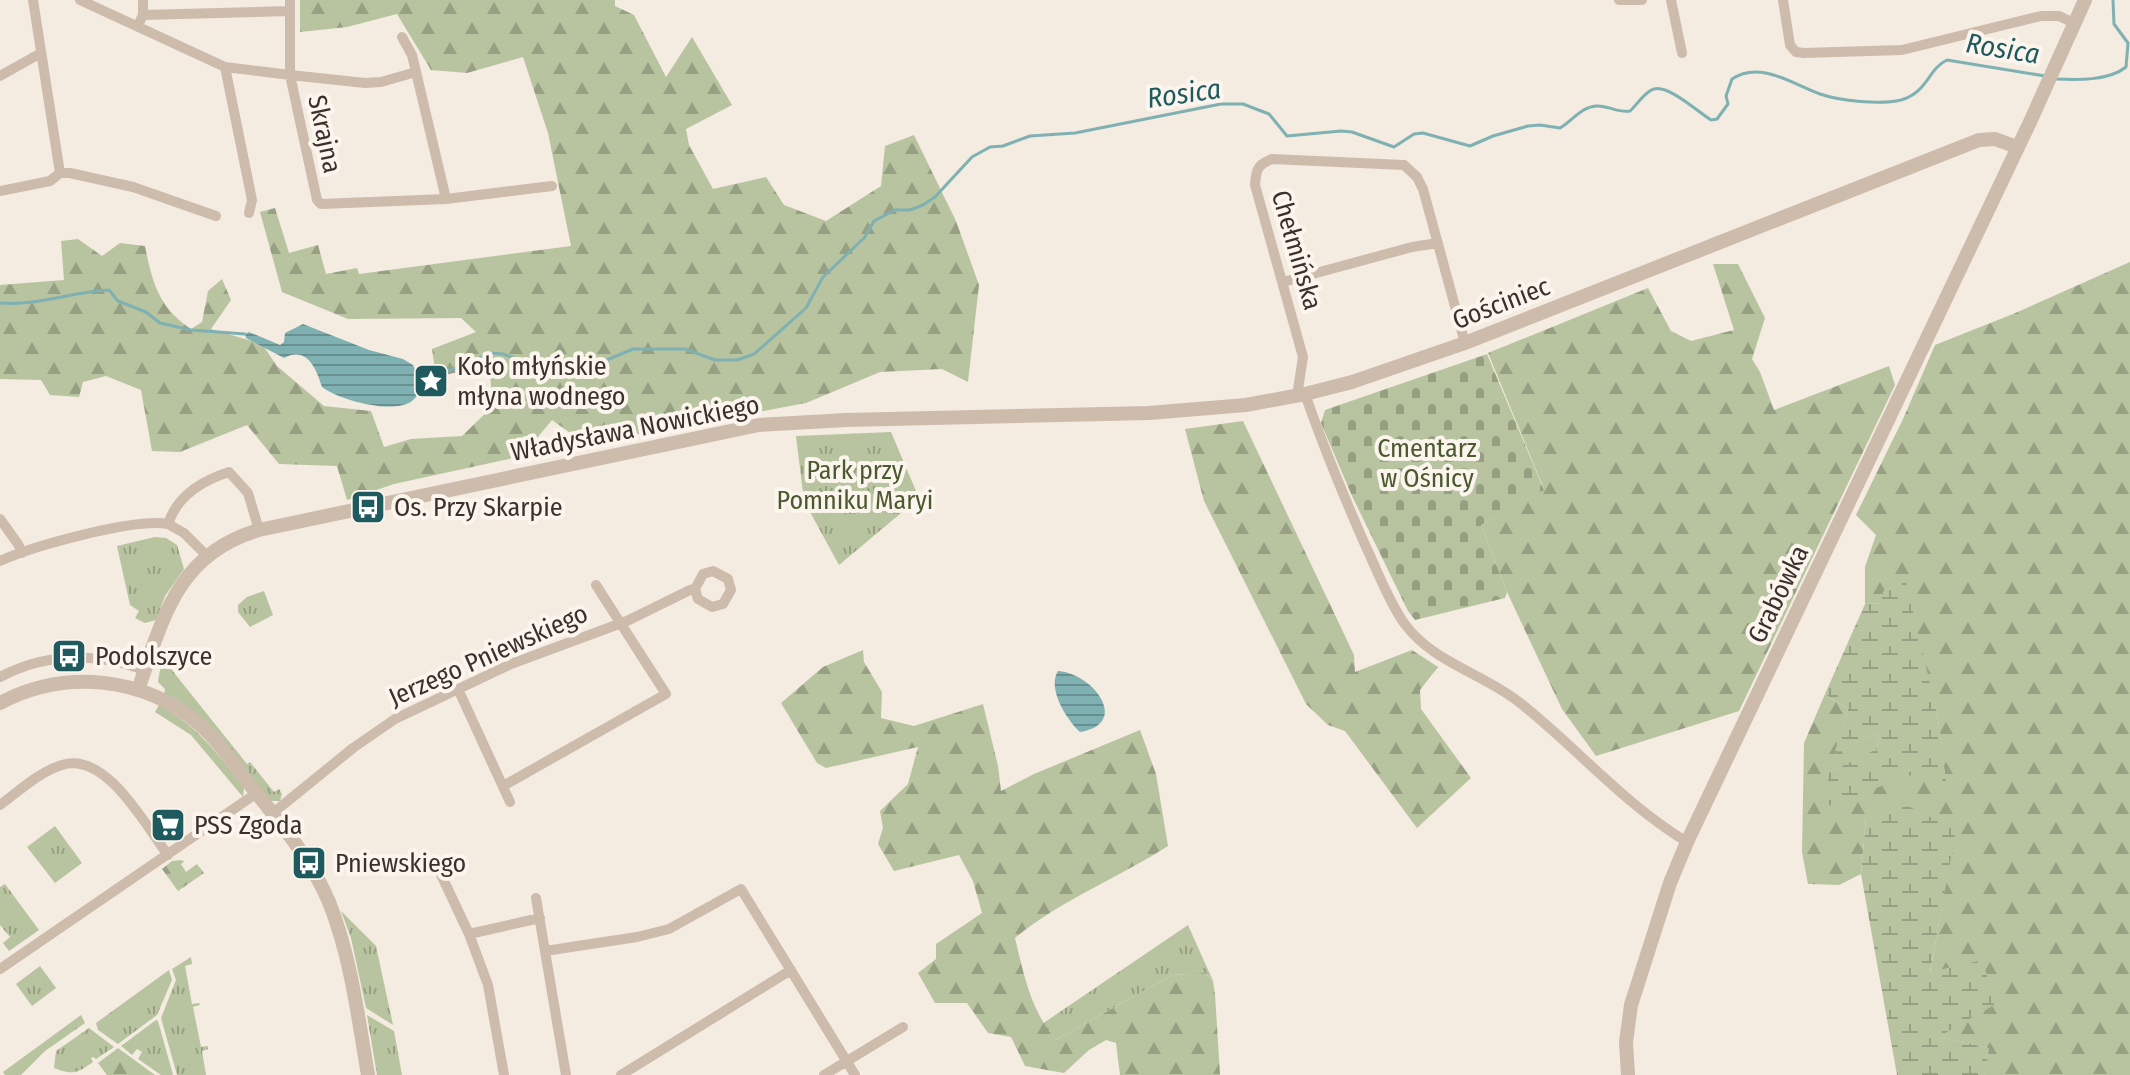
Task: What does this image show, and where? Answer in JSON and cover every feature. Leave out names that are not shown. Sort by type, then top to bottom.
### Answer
[{"type":"street","points":[[33,0],[60,173]]},
{"type":"street","name":"Skrajna","points":[[80,0],[225,67],[290,75],[317,200],[321,204],[446,199],[552,186]]},
{"type":"street","points":[[136,27],[143,15],[143,0]]},
{"type":"street","points":[[1619,0],[1642,0]]},
{"type":"street","points":[[1671,0],[1682,53]]},
{"type":"street","points":[[1783,0],[1790,45],[1796,52],[1804,53],[1902,50],[2041,16],[2059,16],[2074,23]]},
{"type":"street","name":"Grabówka","points":[[1628,1075],[1626,1042],[1631,1005],[1670,883],[1687,842],[2085,0]]},
{"type":"street","points":[[143,15],[290,5],[290,75],[365,83],[416,72]]},
{"type":"street","points":[[402,37],[412,55],[446,199]]},
{"type":"street","points":[[0,76],[41,53]]},
{"type":"street","points":[[225,67],[252,200],[249,213]]},
{"type":"street","name":"Gościniec","points":[[978,417],[1186,411],[1301,395],[1393,370],[1465,343],[1979,140],[1995,139],[2017,147]]},
{"type":"street","name":"Chełmińska","points":[[1301,395],[1303,357],[1255,185],[1256,171],[1261,163],[1272,159],[1404,165],[1417,177],[1423,189],[1465,343]]},
{"type":"street","points":[[0,191],[50,181],[60,173],[70,173],[133,187],[216,216]]},
{"type":"street","points":[[1283,282],[1412,247],[1438,243]]},
{"type":"street","points":[[1301,395],[1377,571],[1412,632],[1445,659],[1498,687],[1521,704],[1648,815],[1687,842]]},
{"type":"street","name":"Władysława Nowickiego","points":[[138,690],[164,614],[177,589],[207,556],[232,540],[259,530],[733,429],[846,420],[978,417]]},
{"type":"street","points":[[168,524],[172,510],[186,496],[212,477],[229,472],[248,493],[259,530]]},
{"type":"street","points":[[0,519],[22,553]]},
{"type":"street","points":[[0,561],[146,522],[168,524],[184,533],[207,556]]},
{"type":"street","points":[[503,786],[666,694],[596,585]]},
{"type":"street","name":"Jerzego Pniewskiego","points":[[273,813],[382,726],[511,664],[695,589]]},
{"type":"street","points":[[0,677],[33,663],[69,656],[99,657],[145,670]]},
{"type":"street","points":[[0,703],[30,690],[75,681],[106,683],[138,690],[173,706],[200,725],[273,813],[315,874],[348,962],[368,1075]]},
{"type":"street","points":[[458,689],[510,802]]},
{"type":"street","points":[[0,805],[44,773],[64,764],[88,764],[102,772],[119,791],[168,855]]},
{"type":"street","points":[[0,969],[257,793]]},
{"type":"street","points":[[437,866],[469,934],[488,985],[504,1075]]},
{"type":"street","points":[[545,951],[669,929],[741,889],[855,1075]]},
{"type":"street","points":[[536,898],[566,1075]]},
{"type":"street","points":[[469,934],[540,918]]},
{"type":"street","points":[[621,1075],[791,970]]},
{"type":"street","points":[[824,1075],[903,1027]]},
{"type":"green space","points":[[300,0],[615,0],[615,6],[634,15],[666,77],[692,37],[732,105],[686,129],[689,145],[713,189],[766,177],[784,205],[826,221],[881,186],[885,146],[914,135],[956,221],[979,285],[968,382],[942,369],[880,372],[806,403],[586,444],[552,420],[522,456],[394,484],[347,500],[337,466],[279,464],[247,425],[180,452],[152,451],[141,390],[106,376],[83,382],[79,397],[50,395],[41,380],[0,379],[0,285],[64,280],[61,241],[78,239],[102,256],[120,243],[145,246],[164,303],[191,329],[202,322],[208,291],[222,279],[231,300],[211,329],[262,344],[277,366],[324,406],[371,411],[384,447],[411,439],[462,436],[493,406],[489,365],[436,377],[432,349],[476,332],[461,318],[348,319],[282,292],[260,212],[275,208],[289,253],[318,245],[326,274],[357,268],[359,274],[571,246],[548,133],[523,57],[467,73],[431,70],[397,14],[347,27],[300,32]]},
{"type":"green space","points":[[2130,262],[2130,1075],[1985,1075],[1988,1048],[1937,1037],[1930,973],[1955,831],[1866,817],[1861,874],[1839,885],[1808,884],[1802,852],[1804,743],[1825,694],[1848,709],[1835,753],[1879,732],[1877,750],[1828,773],[1931,767],[1946,786],[1937,713],[1924,665],[1880,603],[1865,604],[1865,567],[1876,535],[1856,515],[1935,345]]},
{"type":"green space","points":[[1713,264],[1738,264],[1765,318],[1752,359],[1774,410],[1889,366],[1895,385],[1739,711],[1596,756],[1562,709],[1507,592],[1481,525],[1544,489],[1488,353],[1648,288],[1671,331],[1691,341],[1734,330]]},
{"type":"green space","name":"Cmentarz w Ośnicy","points":[[1487,354],[1544,490],[1481,525],[1507,592],[1505,598],[1415,620],[1352,496],[1321,423],[1325,410]]},
{"type":"green space","points":[[1243,421],[1354,655],[1355,672],[1412,650],[1438,667],[1420,690],[1421,709],[1471,778],[1417,828],[1345,731],[1328,725],[1306,704],[1204,501],[1185,429]]},
{"type":"green space","name":"Park przy Pomniku Maryi","points":[[891,432],[919,498],[839,565],[804,501],[796,436]]},
{"type":"green space","points":[[155,537],[166,538],[177,545],[184,569],[165,596],[156,620],[145,623],[135,618],[139,611],[130,605],[117,546]]},
{"type":"green space","points":[[1888,576],[1905,578],[1937,713],[1947,787],[1930,768],[1828,806],[1828,773],[1877,749],[1879,732],[1834,754],[1848,709],[1825,694],[1865,604],[1880,603]]},
{"type":"green space","points":[[264,591],[273,615],[250,627],[238,612],[238,605],[247,597]]},
{"type":"green space","points":[[165,647],[188,659],[183,663],[178,658],[171,669],[247,764],[250,762],[274,792],[279,789],[282,794],[280,801],[271,801],[164,694],[165,689],[158,682]]},
{"type":"green space","points":[[863,650],[864,662],[882,692],[881,718],[914,726],[983,704],[1001,791],[1140,730],[1156,774],[1168,846],[1051,912],[1015,938],[1034,1005],[1056,1040],[1172,975],[1205,973],[1213,981],[1215,994],[1220,1075],[1120,1075],[1116,1043],[1106,1040],[1089,1050],[1064,1073],[1025,1066],[1011,1037],[988,1033],[967,1003],[935,1003],[918,973],[936,959],[936,944],[982,913],[973,881],[959,855],[894,871],[878,844],[883,828],[880,811],[908,784],[918,747],[826,768],[817,763],[781,703],[823,667]]},
{"type":"green space","points":[[159,705],[206,741],[244,788],[243,797],[191,735],[155,712]]},
{"type":"green space","points":[[1892,798],[1956,830],[1930,972],[1983,960],[1994,1005],[1938,1037],[1989,1048],[1985,1075],[1897,1075],[1861,874],[1866,817]]},
{"type":"green space","points":[[55,826],[82,863],[55,883],[27,847]]},
{"type":"green space","points":[[182,860],[186,872],[197,864],[204,873],[178,891],[162,869],[172,861]]},
{"type":"green space","points":[[5,884],[39,930],[9,951],[3,943],[10,937],[0,925],[0,887]]},
{"type":"green space","points":[[341,911],[376,946],[393,1025],[366,1008],[351,938]]},
{"type":"green space","points":[[1188,925],[1213,981],[1205,973],[1172,975],[1056,1040],[1042,1024]]},
{"type":"green space","points":[[191,957],[192,964],[185,966],[192,1004],[200,1005],[193,1007],[201,1047],[208,1046],[202,1051],[206,1075],[177,1075],[161,1018],[176,980],[172,969]]},
{"type":"green space","points":[[40,966],[56,988],[32,1006],[16,984]]},
{"type":"green space","points":[[169,970],[172,980],[157,1015],[118,1044],[98,1030],[96,1023]]},
{"type":"green space","points":[[81,1015],[85,1023],[45,1051],[21,1075],[5,1075],[3,1072]]},
{"type":"green space","points":[[367,1015],[394,1031],[402,1075],[377,1075]]},
{"type":"green space","points":[[156,1020],[173,1075],[161,1075],[138,1059],[142,1052],[137,1049],[132,1055],[121,1046]]},
{"type":"green space","points":[[89,1028],[114,1047],[96,1059],[91,1058],[93,1062],[78,1071],[54,1068],[56,1051]]},
{"type":"green space","points":[[118,1048],[155,1075],[107,1075],[98,1063]]},
{"type":"water","points":[[303,324],[413,365],[422,385],[418,394],[412,401],[392,407],[341,397],[322,387],[317,373],[305,357],[292,355],[284,358],[246,338],[245,334],[249,332],[280,345],[284,342],[285,333]]},
{"type":"water","points":[[1058,671],[1084,681],[1102,700],[1105,710],[1103,720],[1095,727],[1080,732],[1069,719],[1056,694]]},
{"type":"waterway","name":"Rosica","points":[[2056,79],[2102,77],[2126,67],[2128,43],[2114,24],[2113,0]]},
{"type":"waterway","name":"Rosica","points":[[421,379],[466,365],[489,353],[503,354],[530,364],[547,375],[583,370],[633,349],[685,349],[715,360],[737,360],[754,354],[806,308],[823,277],[864,238],[874,221],[895,210],[910,210],[923,205],[935,197],[972,157],[990,147],[1003,146],[1030,136],[1075,133],[1221,104],[1243,104],[1269,114],[1287,136],[1352,132],[1394,147],[1414,134],[1423,133],[1470,146],[1528,126],[1560,128],[1591,107],[1630,111],[1654,89],[1667,91],[1711,120],[1717,119],[1728,104],[1726,96],[1732,79],[1754,72],[1776,76],[1820,94],[1872,102],[1901,100],[1910,96],[1947,60],[2045,76]]},
{"type":"waterway","name":"Rosica","points":[[0,303],[28,303],[109,290],[118,301],[146,312],[160,323],[191,330],[245,334]]},
{"type":"place","name":"Koło młyńskie młyna wodnego","points":[[431,381]]},
{"type":"place","name":"Os. Przy Skarpie","points":[[368,507]]},
{"type":"place","name":"Podolszyce","points":[[69,656]]},
{"type":"place","name":"PSS Zgoda","points":[[168,825]]},
{"type":"place","name":"Pniewskiego","points":[[309,863]]}]
